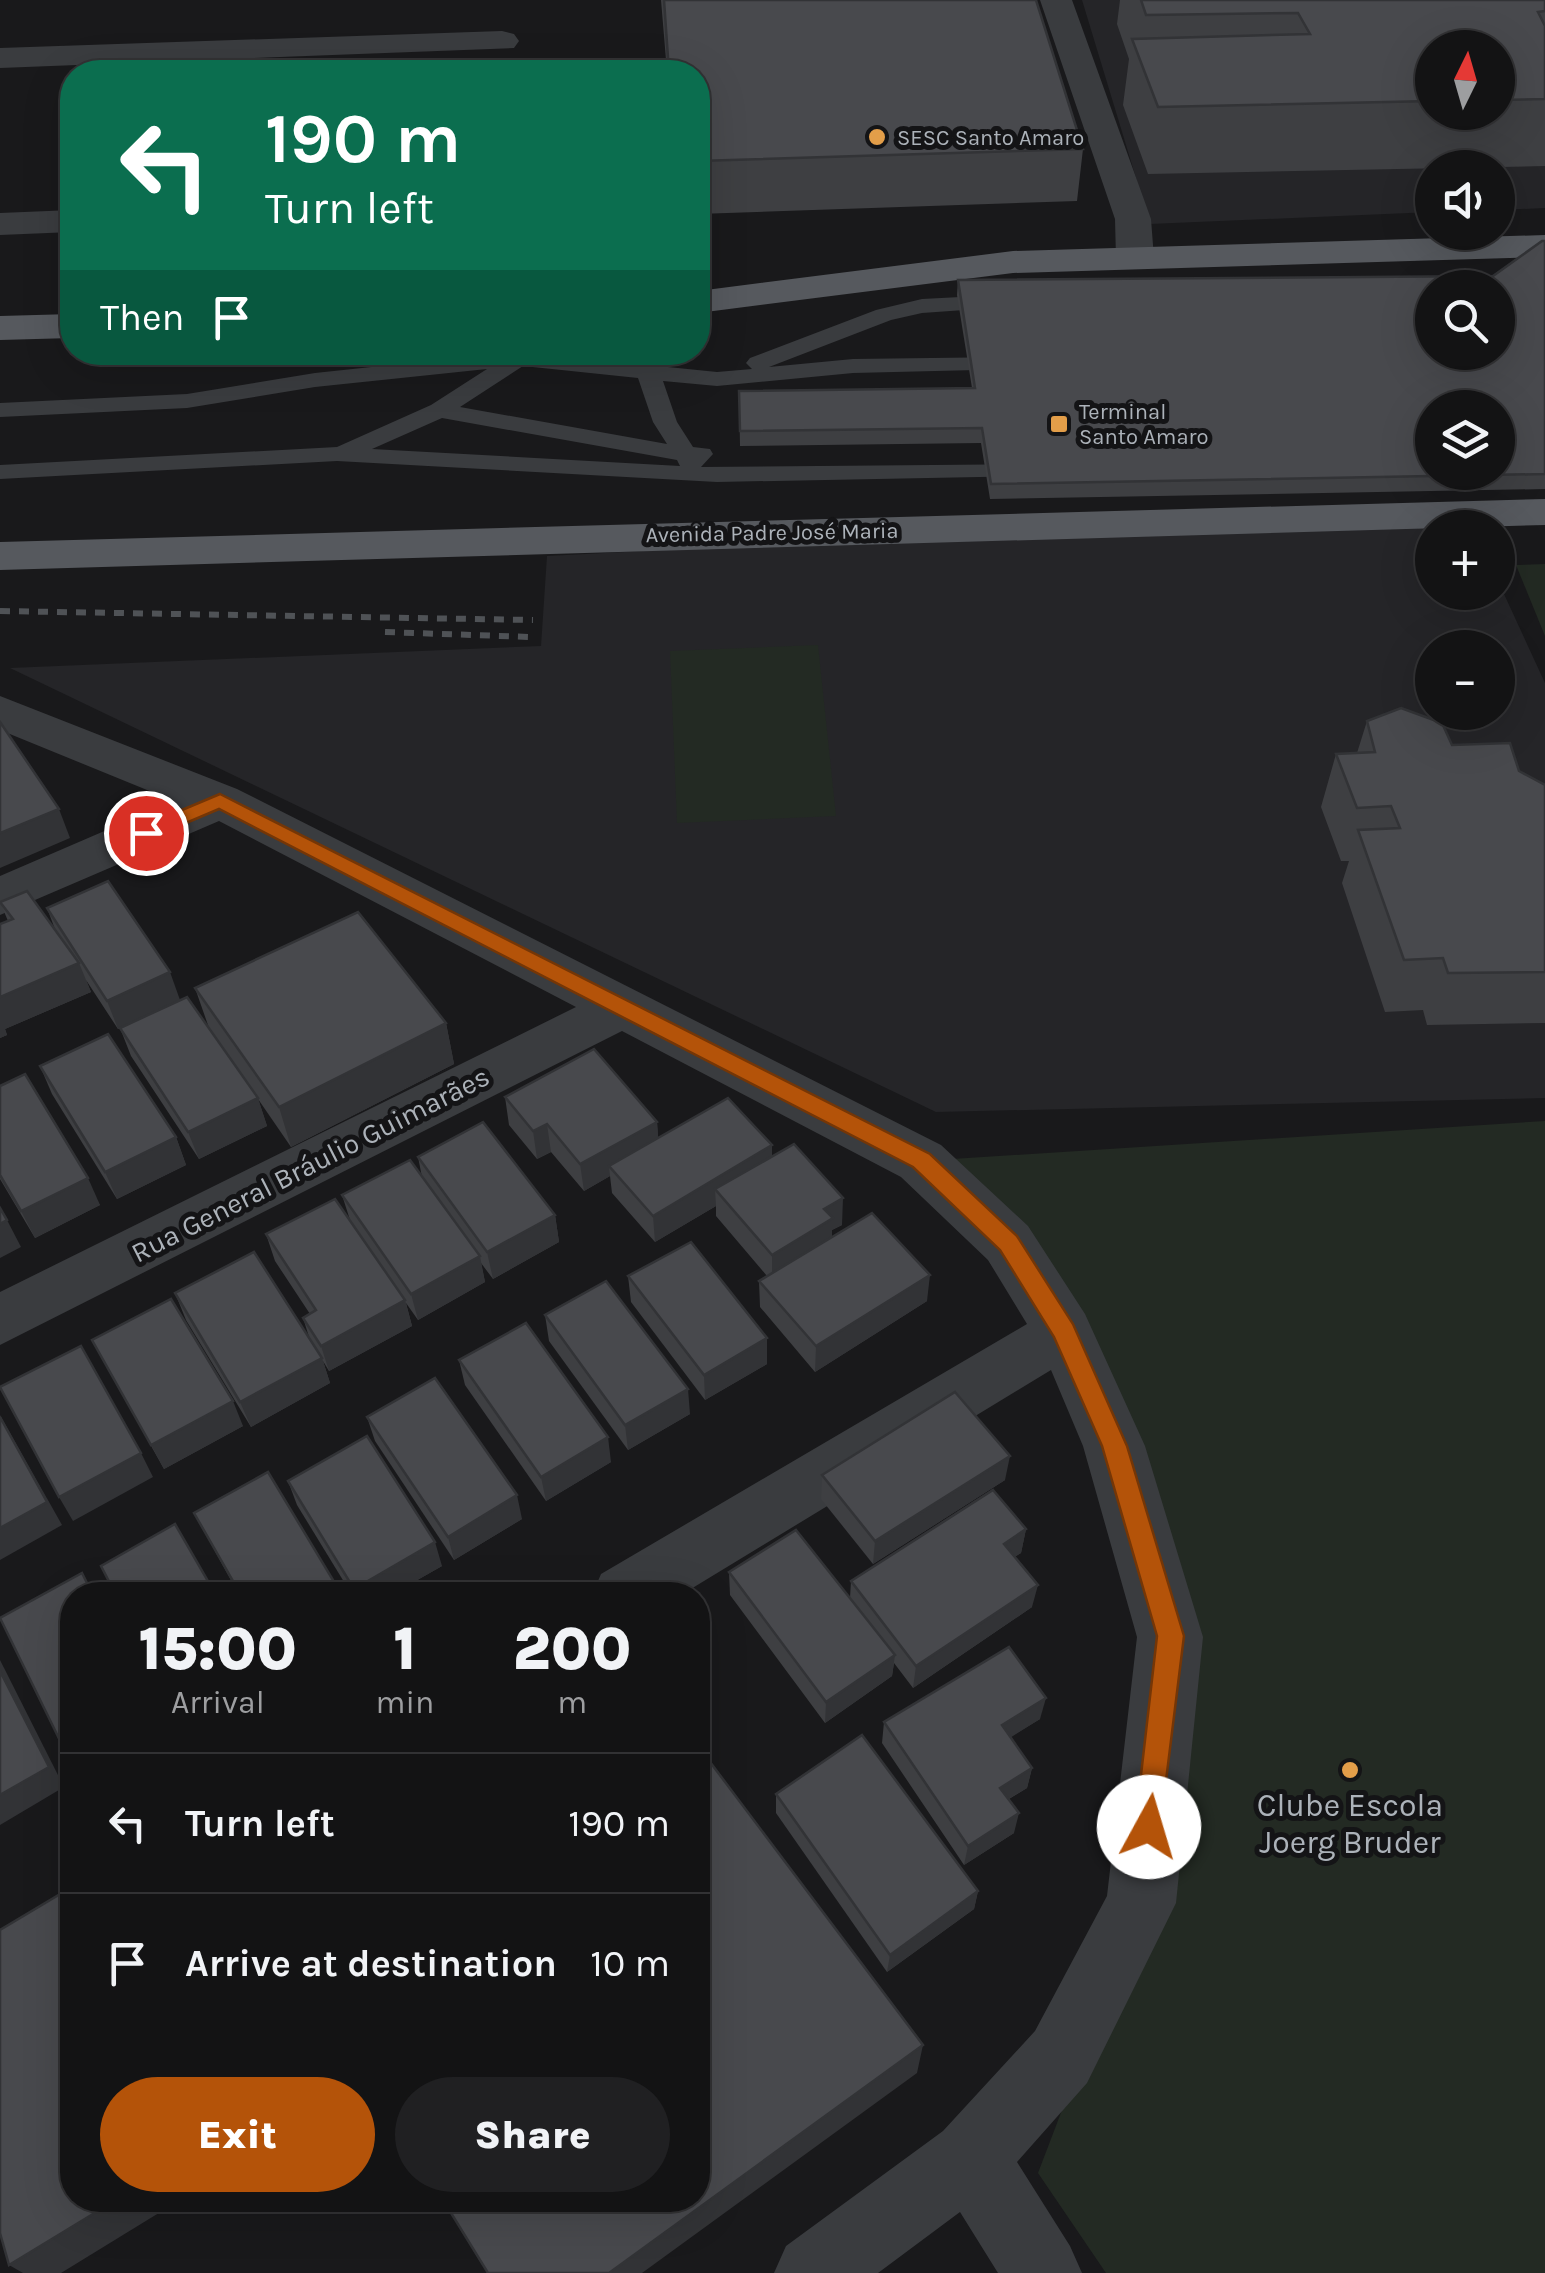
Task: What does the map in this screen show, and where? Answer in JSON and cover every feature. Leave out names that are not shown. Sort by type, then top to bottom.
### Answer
[{"type":"main road","points":[[710,300],[1012,262],[1545,246]]},
{"type":"main road","points":[[0,328],[60,326]]},
{"type":"main road","name":"Avenida Padre José Maria","points":[[0,556],[1545,512]]},
{"type":"street","points":[[1056,0],[1133,219],[1136,258]]},
{"type":"street","points":[[0,58],[501,42]]},
{"type":"street","points":[[0,224],[60,222]]},
{"type":"street","points":[[0,712],[220,801],[922,1161],[1008,1243],[1064,1332],[1114,1446],[1170,1636],[1141,1903],[1061,2057],[970,2158],[813,2273]]},
{"type":"street","points":[[0,897],[220,801]]},
{"type":"street","name":"Rua General Bráulio Guimarães","points":[[0,1320],[621,1008]]},
{"type":"street","points":[[646,1582],[1064,1332]]},
{"type":"street","points":[[970,2158],[1043,2273]]},
{"type":"lane","points":[[717,379],[884,315],[922,306],[1019,301]]},
{"type":"lane","points":[[717,379],[852,366],[1028,357]]},
{"type":"lane","points":[[0,410],[187,401],[314,380],[460,365]]},
{"type":"lane","points":[[337,454],[439,410],[509,365]]},
{"type":"lane","points":[[645,365],[683,454],[699,470],[717,475]]},
{"type":"lane","points":[[657,365],[717,379],[750,397],[768,400]]},
{"type":"lane","points":[[0,472],[337,454],[717,475],[1043,458],[683,454],[439,410]]},
{"type":"shaded area","points":[[1082,0],[1545,0],[1545,208],[1515,209],[1515,150],[1415,150],[1415,213],[1150,224]]},
{"type":"shaded area","points":[[1415,522],[1415,610],[1511,610],[1545,683],[1545,1098],[936,1112],[10,668],[541,646],[547,556],[872,539]]},
{"type":"shaded area","points":[[1545,564],[1545,636],[1516,565]]},
{"type":"shaded area","points":[[818,645],[836,816],[677,823],[670,651]]},
{"type":"shaded area","name":"Clube Escola Joerg Bruder","points":[[1545,1121],[1545,2273],[1106,2273],[1038,2173],[1141,1903],[1170,1637],[1114,1446],[921,1161]]},
{"type":"building","name":"SESC Santo Amaro","points":[[664,0],[1036,0],[1083,149],[710,161],[710,60],[668,60]]},
{"type":"building","points":[[1141,0],[1545,0],[1545,11],[1538,12],[1545,26],[1545,99],[1515,100],[1515,30],[1415,30],[1415,101],[1158,107],[1132,39],[1310,34],[1298,13],[1146,15]]},
{"type":"building","points":[[1545,241],[1545,474],[1515,475],[1515,390],[1415,390],[1415,476],[991,484],[982,428],[740,431],[739,391],[975,388],[958,280],[1415,277],[1415,370],[1515,370],[1515,270],[1501,270]]},
{"type":"building","points":[[1401,708],[1415,713],[1415,730],[1445,730],[1452,745],[1510,743],[1519,771],[1545,785],[1545,972],[1448,973],[1443,958],[1404,960],[1358,830],[1400,828],[1391,806],[1357,808],[1336,754],[1375,752],[1367,721]]},
{"type":"building","points":[[0,722],[59,809],[0,833]]},
{"type":"building","points":[[108,881],[170,972],[107,1001],[47,908]]},
{"type":"building","points":[[27,891],[79,963],[0,997],[0,924],[13,919],[0,902]]},
{"type":"building","points":[[358,912],[446,1023],[279,1107],[195,988]]},
{"type":"building","points":[[187,997],[258,1098],[188,1132],[120,1028]]},
{"type":"building","points":[[108,1034],[176,1137],[105,1172],[40,1066]]},
{"type":"building","points":[[594,1049],[657,1122],[580,1164],[547,1124],[533,1131],[505,1097]]},
{"type":"building","points":[[25,1074],[88,1178],[21,1211],[0,1175],[0,1086]]},
{"type":"building","points":[[728,1098],[772,1145],[653,1216],[609,1166]]},
{"type":"building","points":[[483,1122],[555,1215],[487,1252],[418,1157]]},
{"type":"building","points":[[794,1144],[843,1198],[824,1209],[833,1218],[772,1255],[715,1189]]},
{"type":"building","points":[[410,1160],[480,1256],[411,1294],[342,1195]]},
{"type":"building","points":[[335,1199],[405,1300],[321,1346],[303,1318],[316,1310],[266,1234]]},
{"type":"building","points":[[872,1213],[930,1275],[816,1346],[759,1281]]},
{"type":"building","points":[[691,1242],[767,1338],[704,1375],[628,1276]]},
{"type":"building","points":[[254,1252],[322,1358],[240,1402],[175,1293]]},
{"type":"building","points":[[606,1281],[688,1389],[625,1425],[545,1315]]},
{"type":"building","points":[[171,1299],[233,1401],[151,1445],[92,1340]]},
{"type":"building","points":[[526,1323],[608,1437],[541,1477],[459,1360]]},
{"type":"building","points":[[81,1346],[141,1453],[59,1497],[0,1387]]},
{"type":"building","points":[[435,1378],[517,1495],[448,1537],[367,1417]]},
{"type":"building","points":[[955,1392],[1010,1456],[875,1541],[822,1475]]},
{"type":"building","points":[[0,1417],[47,1502],[0,1528]]},
{"type":"building","points":[[367,1436],[435,1542],[366,1582],[350,1582],[288,1481]]},
{"type":"building","points":[[268,1472],[334,1582],[234,1582],[194,1513]]},
{"type":"building","points":[[993,1490],[1026,1529],[1004,1544],[1038,1585],[916,1666],[851,1581]]},
{"type":"building","points":[[175,1524],[208,1582],[109,1582],[101,1566]]},
{"type":"building","points":[[796,1530],[895,1655],[826,1702],[729,1572]]},
{"type":"building","points":[[82,1573],[86,1582],[66,1582]]},
{"type":"building","points":[[60,1585],[60,1741],[0,1618]]},
{"type":"building","points":[[1009,1647],[1046,1698],[1002,1725],[1032,1768],[1000,1788],[1019,1813],[968,1846],[884,1722]]},
{"type":"building","points":[[0,1671],[49,1767],[0,1795]]},
{"type":"building","points":[[862,1735],[978,1891],[890,1955],[776,1794]]},
{"type":"building","points":[[710,1762],[923,2045],[710,2200]]},
{"type":"building","points":[[60,1894],[60,2212],[96,2212],[9,2265],[0,2233],[0,1930]]},
{"type":"building","points":[[450,2212],[693,2212],[609,2273],[488,2273]]},
{"type":"railway","points":[[0,611],[533,620]]},
{"type":"railway","points":[[385,632],[531,637]]},
{"type":"place","name":"SESC Santo Amaro","points":[[877,137]]},
{"type":"place","name":"Terminal Santo Amaro","points":[[1059,424]]},
{"type":"place","name":"Clube Escola Joerg Bruder","points":[[1350,1770]]},
{"type":"route","points":[[146,833],[220,801],[922,1161],[1008,1243],[1064,1332],[1114,1446],[1170,1636],[1149,1827]]}]
